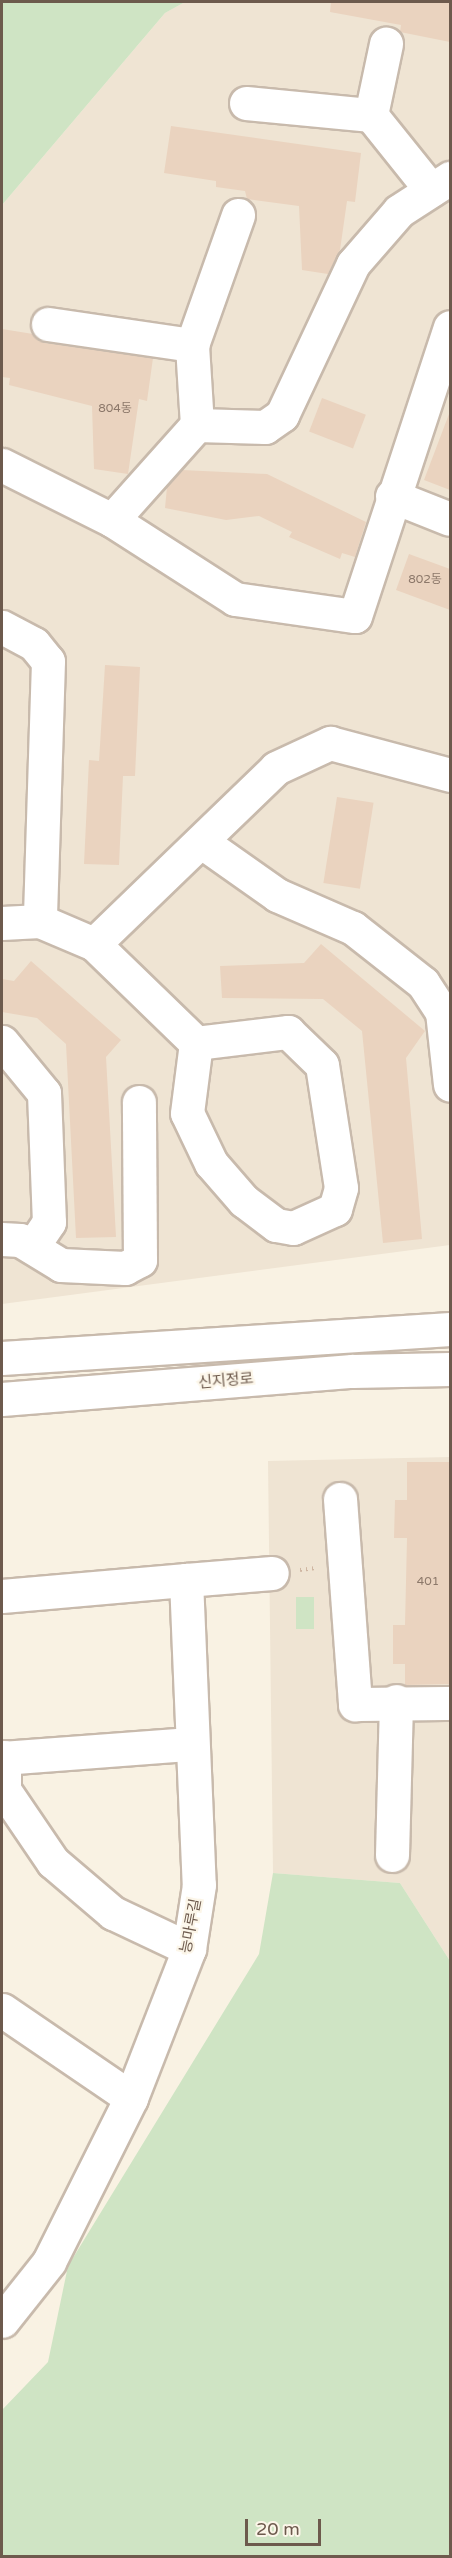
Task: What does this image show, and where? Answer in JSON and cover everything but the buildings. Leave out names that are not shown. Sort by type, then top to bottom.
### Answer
[{"type":"street","points":[[371,115],[386,44]]},
{"type":"street","points":[[197,425],[265,426],[282,415],[353,264],[399,212],[440,184],[371,115],[246,103]]},
{"type":"street","points":[[112,520],[197,425],[192,345],[238,215]]},
{"type":"street","points":[[48,324],[192,345]]},
{"type":"street","points":[[2,465],[112,520],[236,599],[355,616],[392,496],[450,327]]},
{"type":"street","points":[[392,496],[450,519]]},
{"type":"street","points":[[2,627],[34,644],[48,661],[40,921]]},
{"type":"street","points":[[94,944],[276,768],[330,742],[450,776]]},
{"type":"street","points":[[202,842],[277,895],[353,928],[423,983],[442,1012],[450,1085]]},
{"type":"street","points":[[2,924],[40,921],[94,944],[196,1043]]},
{"type":"street","points":[[288,1032],[322,1065],[341,1188],[335,1209],[293,1228],[276,1225],[244,1201],[211,1163],[187,1113],[196,1043],[288,1032]]},
{"type":"street","points":[[2,1042],[44,1093],[49,1222],[32,1247]]},
{"type":"street","points":[[2,1239],[32,1247],[61,1265],[125,1268],[140,1260],[140,1102]]},
{"type":"street","points":[[2,1358],[450,1329]]},
{"type":"street","name":"신지정로","points":[[2,1399],[352,1371],[450,1369]]},
{"type":"street","points":[[340,1500],[355,1704],[396,1701],[450,1702]]},
{"type":"street","points":[[2,1596],[272,1572]]},
{"type":"street","name":"능마루길","points":[[2,2320],[49,2262],[131,2098],[189,1949],[199,1885],[190,1744],[186,1580]]},
{"type":"street","points":[[392,1856],[396,1701]]},
{"type":"street","points":[[189,1949],[113,1913],[53,1862],[4,1790],[3,1758],[190,1744]]},
{"type":"street","points":[[2,2010],[131,2098]]},
{"type":"path","points":[[272,1572],[345,1565]]},
{"type":"shaded area","points":[[185,2],[450,2],[450,1245],[2,1304],[2,205],[165,13]]},
{"type":"shaded area","points":[[450,1457],[450,1961],[400,1883],[273,1873],[268,1461]]},
{"type":"green space","points":[[2,2],[185,2],[165,13],[2,205]]},
{"type":"green space","points":[[296,1597],[314,1597],[314,1629],[296,1629]]},
{"type":"green space","points":[[273,1873],[400,1883],[450,1961],[450,2556],[2,2556],[2,2410],[48,2362],[68,2266],[259,1954]]}]
